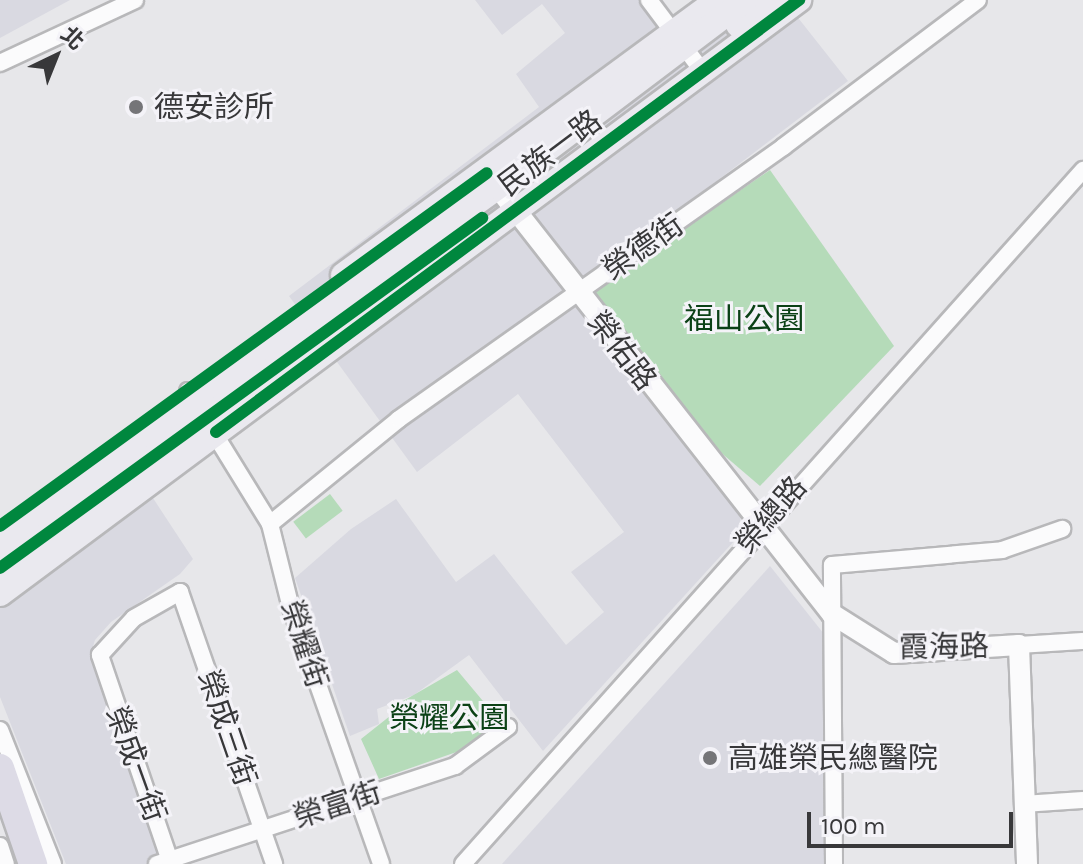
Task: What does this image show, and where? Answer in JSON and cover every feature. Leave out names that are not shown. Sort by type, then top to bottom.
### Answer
[{"type":"highway","points":[[0,768],[33,864]]},
{"type":"highway","points":[[0,822],[15,864]]},
{"type":"main road","name":"民族一路","points":[[689,54],[718,0]]},
{"type":"main road","name":"民族一路","points":[[689,54],[745,0]]},
{"type":"main road","name":"民族一路","points":[[0,568],[201,410],[689,54],[771,0]]},
{"type":"main road","name":"民族一路","points":[[689,54],[799,0]]},
{"type":"main road","name":"民族一路","points":[[0,547],[201,410],[502,193]]},
{"type":"main road","name":"民族一路","points":[[0,526],[201,410]]},
{"type":"main road","name":"民族一路","points":[[0,594],[201,410]]},
{"type":"street","points":[[0,63],[135,0]]},
{"type":"street","points":[[649,0],[689,54]]},
{"type":"street","name":"榮德街","points":[[270,524],[399,419],[978,0]]},
{"type":"street","name":"榮總路","points":[[463,864],[760,527],[1083,170]]},
{"type":"street","name":"榮佑路","points":[[502,193],[760,527]]},
{"type":"street","name":"榮耀街","points":[[201,410],[270,524],[291,608],[381,864]]},
{"type":"street","name":"霞海路","points":[[760,527],[832,614],[894,653],[1083,641]]},
{"type":"street","points":[[834,864],[832,565],[1002,550],[1062,529]]},
{"type":"street","name":"榮成三街","points":[[100,664],[100,655],[115,635],[152,606],[180,592],[274,864]]},
{"type":"street","points":[[1019,645],[1027,864]]},
{"type":"street","name":"榮成一街","points":[[100,664],[166,862]]},
{"type":"street","name":"榮富街","points":[[166,862],[455,766],[508,727]]},
{"type":"street","points":[[0,730],[53,864]]},
{"type":"street","points":[[1024,804],[1083,800]]},
{"type":"street","points":[[0,846],[6,864]]},
{"type":"shaded area","points":[[0,0],[70,0],[0,38]]},
{"type":"shaded area","points":[[475,0],[657,0],[671,20],[757,0],[784,0],[848,81],[571,292],[741,517],[736,539],[543,751],[469,655],[414,695],[377,709],[379,724],[350,736],[295,578],[351,529],[396,499],[456,582],[494,554],[566,645],[604,612],[571,572],[624,532],[518,394],[417,472],[289,296],[539,107],[516,74],[565,33],[542,4],[502,35]]},
{"type":"shaded area","points":[[149,492],[193,559],[180,574],[111,622],[95,640],[90,656],[164,864],[66,864],[0,697],[0,603]]},
{"type":"shaded area","name":"高雄榮民總醫院","points":[[770,566],[824,634],[825,864],[502,864]]},
{"type":"green space","name":"福山公園","points":[[770,170],[894,346],[760,486],[698,433],[587,295]]},
{"type":"green space","points":[[330,494],[343,511],[306,538],[293,522]]},
{"type":"green space","name":"榮耀公園","points":[[457,670],[498,719],[468,748],[379,779],[361,739],[390,716],[391,708]]},
{"type":"cycle path","points":[[216,432],[799,0]]},
{"type":"cycle path","points":[[0,526],[487,173]]},
{"type":"cycle path","points":[[0,568],[482,218]]},
{"type":"place","name":"德安診所","points":[[136,107]]},
{"type":"place","name":"高雄榮民總醫院","points":[[710,758]]}]
